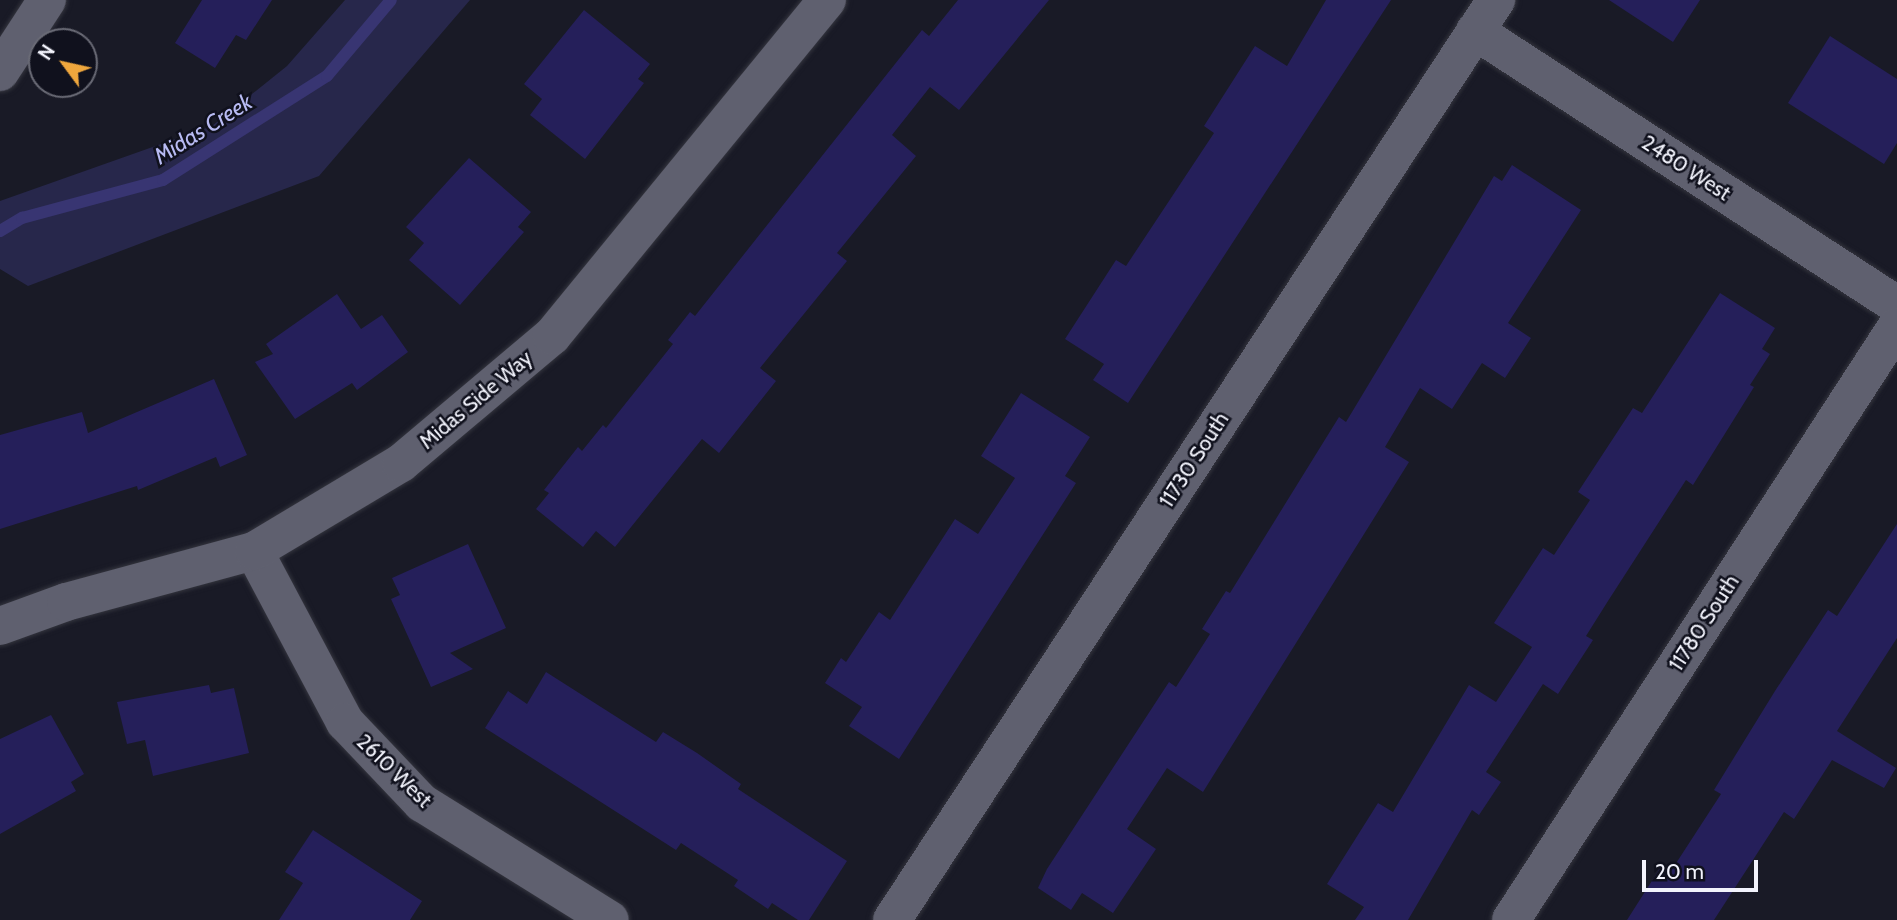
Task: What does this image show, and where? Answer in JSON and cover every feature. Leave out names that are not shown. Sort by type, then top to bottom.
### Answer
[{"type":"street","points":[[0,72],[47,0]]},
{"type":"street","name":"Midas Side Way","points":[[0,626],[254,551],[401,463],[552,336],[827,0]]},
{"type":"street","name":"2480 West","points":[[1486,15],[1897,305]]},
{"type":"street","name":"11730 South","points":[[892,920],[1486,15]]},
{"type":"street","name":"11780 South","points":[[1511,920],[1897,326]]},
{"type":"street","name":"2610 West","points":[[254,551],[345,722],[422,803],[610,920]]},
{"type":"shaded area","points":[[345,0],[470,0],[319,176],[28,286],[0,269],[0,201],[212,126],[287,66]]},
{"type":"building","points":[[202,0],[272,0],[246,40],[236,35],[215,68],[175,43]]},
{"type":"building","points":[[958,0],[1049,0],[959,110],[930,87],[892,135],[916,156],[837,253],[847,261],[760,368],[776,381],[719,453],[702,439],[615,547],[596,531],[583,547],[536,509],[549,493],[544,490],[578,447],[582,451],[603,425],[606,428],[673,344],[668,340],[690,312],[695,316],[922,30],[929,36]]},
{"type":"building","points":[[1326,0],[1391,0],[1128,403],[1093,380],[1104,364],[1065,339],[1116,260],[1126,266],[1214,133],[1204,126],[1255,46],[1287,66]]},
{"type":"building","points":[[1609,0],[1700,0],[1673,42]]},
{"type":"building","points":[[584,10],[650,64],[638,79],[644,83],[585,159],[530,115],[542,99],[524,84]]},
{"type":"building","points":[[1830,36],[1897,79],[1897,143],[1884,164],[1788,103]]},
{"type":"building","points":[[469,158],[531,212],[518,227],[524,232],[460,305],[409,260],[424,243],[406,227]]},
{"type":"building","points":[[1512,165],[1581,210],[1508,323],[1531,338],[1505,378],[1482,363],[1452,409],[1420,388],[1385,447],[1409,462],[1203,792],[1167,768],[1127,829],[1156,849],[1113,913],[1082,893],[1071,910],[1038,888],[1047,869],[1169,682],[1176,687],[1210,634],[1202,629],[1226,591],[1230,593],[1339,417],[1346,422],[1494,176],[1502,181]]},
{"type":"building","points":[[1720,293],[1775,328],[1762,349],[1770,354],[1750,385],[1754,387],[1693,485],[1686,480],[1608,601],[1586,636],[1593,640],[1558,694],[1543,684],[1486,772],[1501,782],[1479,815],[1472,810],[1408,920],[1355,920],[1364,907],[1327,884],[1378,803],[1393,812],[1469,685],[1496,702],[1532,647],[1494,623],[1543,548],[1554,555],[1590,500],[1578,492],[1633,408],[1642,413]]},
{"type":"building","points":[[337,294],[361,329],[382,315],[408,352],[357,390],[352,383],[295,419],[255,362],[273,354],[266,344]]},
{"type":"building","points":[[214,379],[247,455],[220,467],[216,457],[138,490],[137,486],[0,529],[0,435],[82,412],[88,433]]},
{"type":"building","points":[[1021,393],[1090,437],[1065,476],[1076,483],[899,759],[849,726],[862,707],[825,683],[841,658],[846,662],[879,612],[890,620],[955,519],[978,534],[1015,478],[981,456]]},
{"type":"building","points":[[1897,524],[1897,638],[1837,731],[1896,768],[1884,788],[1832,760],[1794,819],[1784,812],[1714,920],[1627,920],[1662,865],[1671,871],[1721,794],[1714,790],[1775,691],[1828,610],[1837,616]]},
{"type":"building","points":[[468,544],[506,628],[450,653],[473,669],[431,687],[391,599],[400,595],[392,578]]},
{"type":"building","points":[[546,672],[656,742],[663,732],[697,753],[741,784],[738,789],[847,861],[809,920],[798,920],[772,903],[768,909],[734,886],[738,880],[681,843],[676,850],[485,728],[508,691],[527,704]]},
{"type":"building","points":[[209,685],[211,693],[234,688],[249,753],[153,776],[145,740],[127,744],[117,702]]},
{"type":"building","points":[[51,715],[84,774],[71,782],[76,791],[0,834],[0,739]]},
{"type":"building","points":[[313,830],[422,901],[410,920],[279,920],[303,883],[285,872]]},
{"type":"waterway","name":"Midas Creek","points":[[0,231],[22,218],[163,180],[327,76],[391,0]]}]
